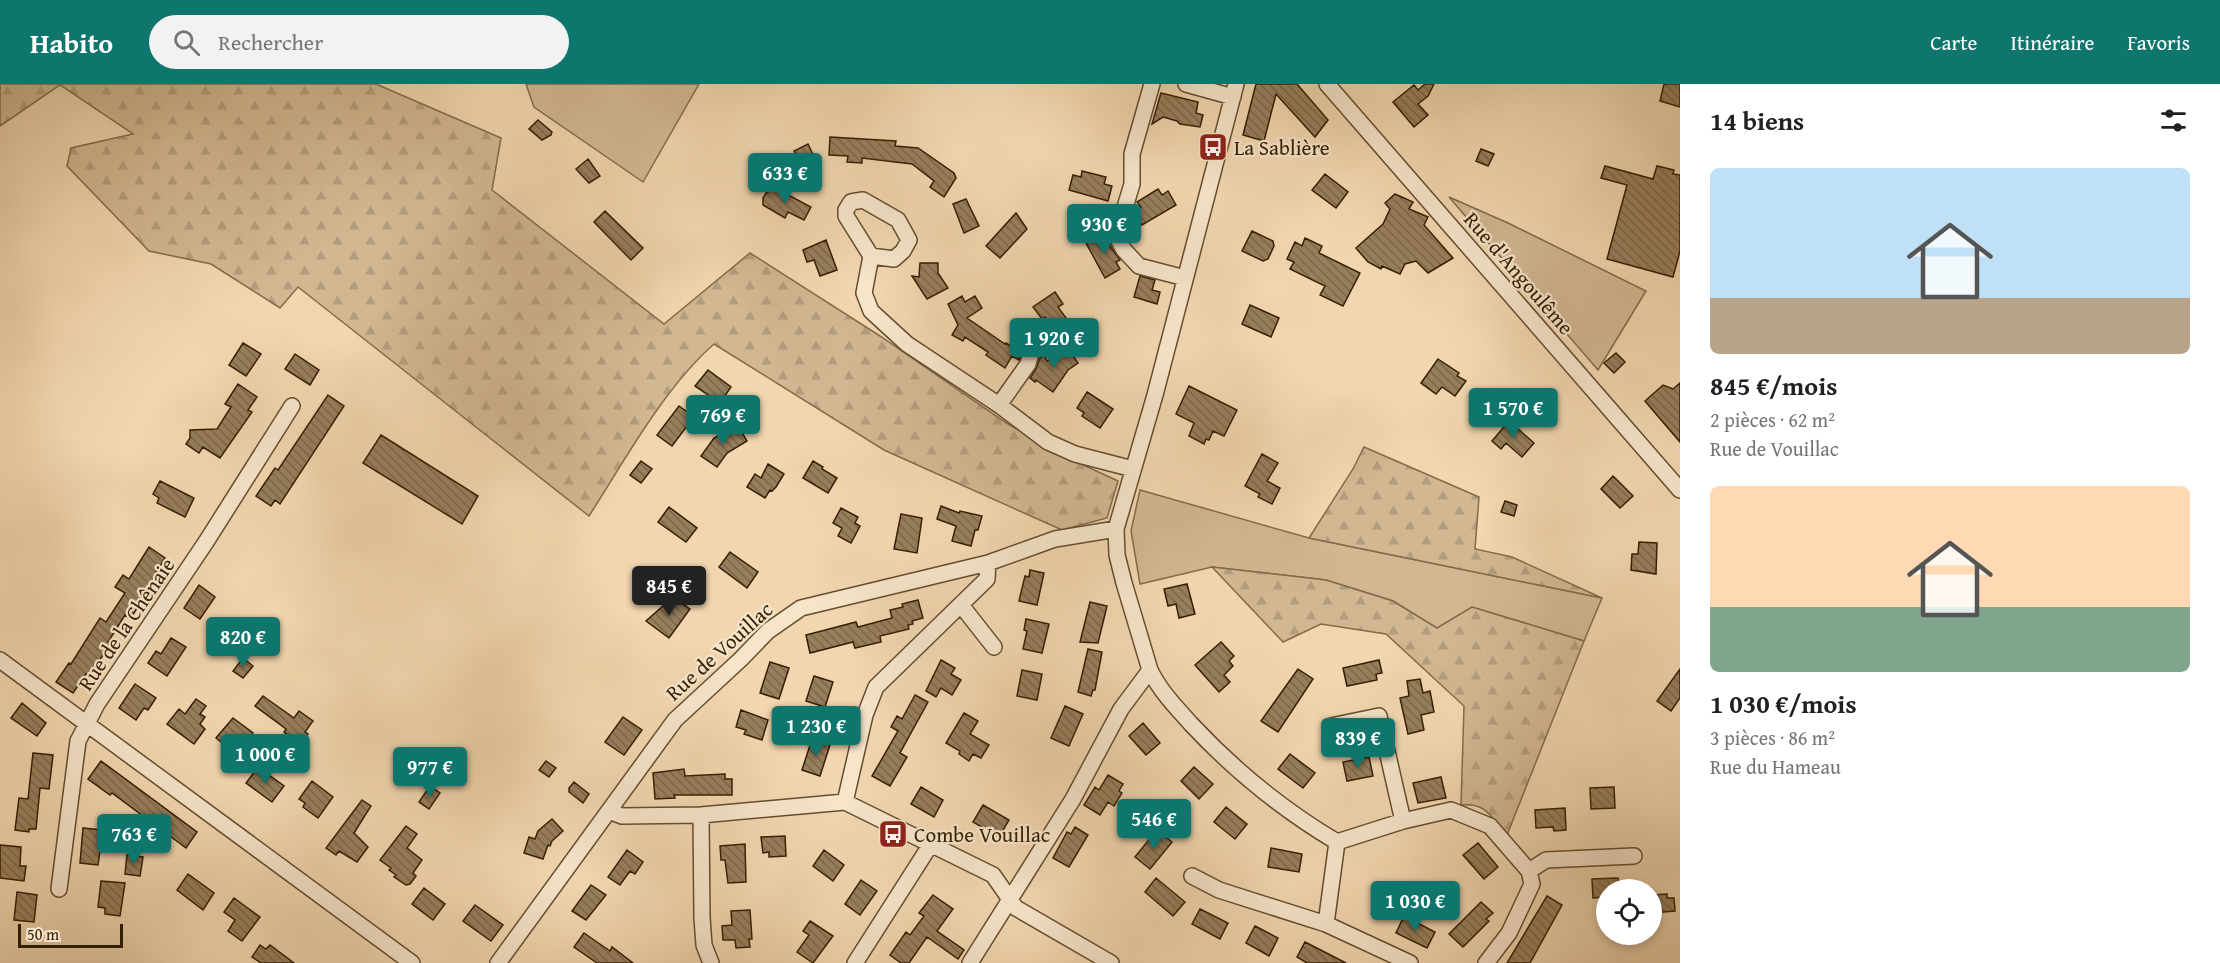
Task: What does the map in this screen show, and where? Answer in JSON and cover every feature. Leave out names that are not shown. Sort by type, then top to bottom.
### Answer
[{"type":"street","points":[[1152,84],[1132,154],[1132,184],[1120,224],[1119,242],[1135,264],[1185,278]]},
{"type":"street","points":[[1186,84],[1235,90],[1155,394],[1116,529],[1117,555],[1150,670],[1158,688],[1217,752],[1267,795],[1337,842]]},
{"type":"street","name":"Rue d'Angoulême","points":[[1327,84],[1680,490]]},
{"type":"street","points":[[871,256],[864,293],[871,311],[907,344],[999,405],[1048,442],[1075,454],[1133,469]]},
{"type":"street","points":[[999,405],[1028,364],[1037,331]]},
{"type":"street","name":"Rue de la Chênaie","points":[[59,889],[78,741],[97,704],[211,534],[292,406]]},
{"type":"street","name":"Rue de Vouillac","points":[[498,963],[675,720],[768,630],[801,608],[988,563],[1055,540],[1116,529]]},
{"type":"street","points":[[844,802],[865,715],[876,687],[987,579],[988,563]]},
{"type":"street","points":[[961,605],[994,647]]},
{"type":"street","points":[[0,660],[412,963]]},
{"type":"street","points":[[970,963],[1073,799],[1120,709],[1150,670]]},
{"type":"street","points":[[1331,726],[1379,716],[1402,821]]},
{"type":"street","points":[[609,811],[622,816],[701,815],[844,802],[993,875],[1012,899],[1016,908],[1111,963]]},
{"type":"street","points":[[1337,842],[1402,821],[1450,810],[1490,826],[1529,871],[1532,884],[1509,933],[1486,963]]},
{"type":"street","points":[[701,815],[702,918],[704,945],[711,963]]},
{"type":"street","points":[[1326,924],[1337,842]]},
{"type":"street","points":[[855,963],[931,844]]},
{"type":"street","points":[[1529,871],[1546,860],[1634,856]]},
{"type":"street","points":[[1192,876],[1219,890],[1326,924],[1410,963]]},
{"type":"green space","points":[[0,84],[376,84],[501,138],[492,190],[664,324],[750,253],[880,336],[1005,422],[1053,451],[1118,481],[1107,518],[1062,530],[884,450],[714,344],[678,382],[662,403],[589,516],[298,287],[280,308],[211,264],[149,251],[67,166],[71,148],[133,134],[60,85],[0,126]]},
{"type":"green space","points":[[526,84],[699,84],[643,182],[534,107]]},
{"type":"green space","points":[[1449,197],[1508,223],[1646,291],[1598,370]]},
{"type":"green space","points":[[1364,447],[1479,497],[1475,549],[1512,557],[1602,598],[1309,538],[1353,469]]},
{"type":"green space","points":[[1140,490],[1309,538],[1602,598],[1584,641],[1472,607],[1437,629],[1393,601],[1326,580],[1212,567],[1140,584],[1131,531]]},
{"type":"green space","points":[[1212,567],[1326,580],[1393,601],[1437,628],[1472,607],[1584,641],[1507,835],[1482,808],[1461,805],[1464,706],[1386,634],[1321,624],[1283,642]]},
{"type":"building","points":[[1256,84],[1297,84],[1328,120],[1315,137],[1276,94],[1264,141],[1243,135]]},
{"type":"building","points":[[1425,84],[1434,84],[1428,96],[1418,104],[1428,115],[1414,127],[1393,102],[1414,85],[1418,90]]},
{"type":"building","points":[[1664,84],[1680,84],[1680,107],[1660,101]]},
{"type":"building","points":[[1161,93],[1198,102],[1196,113],[1203,115],[1200,127],[1180,124],[1163,117],[1152,124]]},
{"type":"building","points":[[538,120],[552,132],[542,140],[529,129]]},
{"type":"building","points":[[830,137],[896,141],[895,146],[918,148],[954,173],[956,178],[944,197],[930,187],[934,181],[912,164],[862,158],[862,163],[847,162],[848,156],[829,155]]},
{"type":"building","points":[[808,144],[818,165],[792,177],[785,161],[797,156],[794,151]]},
{"type":"building","points":[[1481,149],[1494,154],[1488,166],[1476,161]]},
{"type":"building","points":[[588,159],[600,176],[589,183],[576,169]]},
{"type":"building","points":[[1605,166],[1653,179],[1657,166],[1674,170],[1673,174],[1680,175],[1680,251],[1673,277],[1607,259],[1627,185],[1601,178]]},
{"type":"building","points":[[1082,171],[1106,177],[1104,184],[1112,186],[1108,201],[1069,190],[1073,175],[1081,177]]},
{"type":"building","points":[[1325,174],[1348,192],[1336,208],[1312,190]]},
{"type":"building","points":[[1158,189],[1162,195],[1168,191],[1176,205],[1142,225],[1134,211],[1141,207],[1137,202]]},
{"type":"building","points":[[779,190],[811,207],[804,220],[788,212],[785,218],[763,205],[766,193]]},
{"type":"building","points":[[1395,194],[1413,202],[1409,209],[1428,217],[1424,225],[1453,258],[1428,273],[1416,261],[1405,264],[1400,274],[1382,266],[1381,269],[1368,262],[1356,248],[1383,224],[1390,209],[1385,203]]},
{"type":"building","points":[[966,199],[979,226],[964,233],[953,204]]},
{"type":"building","points":[[605,211],[643,248],[631,260],[594,222]]},
{"type":"building","points":[[1016,213],[1027,229],[1000,258],[986,246]]},
{"type":"building","points":[[1252,231],[1273,241],[1274,246],[1268,259],[1263,261],[1242,251]]},
{"type":"building","points":[[1101,234],[1104,241],[1109,238],[1110,246],[1120,260],[1116,262],[1120,269],[1105,278],[1086,243]]},
{"type":"building","points":[[1305,238],[1322,246],[1319,253],[1360,273],[1343,306],[1320,295],[1325,286],[1290,269],[1294,262],[1287,259],[1295,242],[1302,246]]},
{"type":"building","points":[[826,240],[837,270],[820,276],[814,260],[807,262],[803,250]]},
{"type":"building","points":[[920,263],[938,263],[938,273],[948,288],[927,299],[912,276],[919,277]]},
{"type":"building","points":[[1140,276],[1155,280],[1152,290],[1160,292],[1157,304],[1134,297]]},
{"type":"building","points":[[1055,292],[1063,304],[1058,307],[1066,318],[1053,327],[1045,317],[1042,319],[1033,307]]},
{"type":"building","points":[[962,296],[965,302],[975,296],[982,308],[967,318],[1005,344],[1014,348],[1024,333],[1019,360],[1012,356],[1005,368],[986,355],[988,352],[965,337],[963,341],[952,335],[958,325],[948,304]]},
{"type":"building","points":[[1250,305],[1279,318],[1271,337],[1242,324]]},
{"type":"building","points":[[243,343],[261,354],[246,376],[229,365]]},
{"type":"building","points":[[1067,347],[1078,363],[1068,370],[1053,392],[1030,378],[1040,358],[1044,355],[1047,361]]},
{"type":"building","points":[[1616,353],[1625,362],[1614,373],[1604,363]]},
{"type":"building","points":[[295,354],[319,370],[310,385],[285,369]]},
{"type":"building","points":[[1438,359],[1459,373],[1457,376],[1466,381],[1455,396],[1442,387],[1436,394],[1421,383]]},
{"type":"building","points":[[708,370],[731,387],[720,403],[695,386]]},
{"type":"building","points":[[1680,383],[1680,442],[1645,401],[1663,385],[1673,389]]},
{"type":"building","points":[[238,384],[257,397],[248,410],[252,412],[220,458],[203,447],[199,453],[186,444],[190,438],[190,430],[217,429],[231,407],[225,404]]},
{"type":"building","points":[[1189,386],[1237,410],[1224,436],[1213,431],[1209,440],[1206,439],[1204,444],[1189,436],[1194,423],[1176,414]]},
{"type":"building","points":[[1087,392],[1113,409],[1100,428],[1082,416],[1084,413],[1077,408]]},
{"type":"building","points":[[328,395],[344,406],[280,504],[275,500],[271,506],[256,496],[275,468],[278,470]]},
{"type":"building","points":[[679,406],[694,417],[672,446],[657,435]]},
{"type":"building","points":[[1509,421],[1534,443],[1522,457],[1506,443],[1501,449],[1492,441]]},
{"type":"building","points":[[735,426],[747,441],[727,453],[717,467],[701,456],[714,438]]},
{"type":"building","points":[[381,435],[478,496],[462,524],[363,463]]},
{"type":"building","points":[[1262,454],[1278,463],[1267,481],[1280,488],[1272,504],[1258,497],[1260,494],[1245,486]]},
{"type":"building","points":[[641,461],[652,469],[641,483],[630,475]]},
{"type":"building","points":[[813,461],[837,478],[828,493],[803,478]]},
{"type":"building","points":[[768,464],[784,474],[765,498],[747,487],[755,474],[761,478]]},
{"type":"building","points":[[1613,476],[1633,496],[1620,508],[1601,489]]},
{"type":"building","points":[[160,481],[194,498],[185,517],[157,503],[159,498],[153,494]]},
{"type":"building","points":[[1505,501],[1517,505],[1514,516],[1501,512]]},
{"type":"building","points":[[941,506],[959,513],[960,511],[982,516],[971,546],[952,541],[956,526],[937,519]]},
{"type":"building","points":[[669,507],[697,528],[686,542],[658,522]]},
{"type":"building","points":[[841,508],[858,517],[855,523],[860,526],[851,543],[838,536],[842,528],[833,523]]},
{"type":"building","points":[[901,514],[922,518],[917,553],[894,549]]},
{"type":"building","points":[[1639,542],[1657,543],[1656,574],[1631,570],[1632,554],[1638,554]]},
{"type":"building","points":[[149,547],[165,558],[156,573],[159,575],[130,619],[125,615],[108,642],[113,645],[107,654],[105,652],[89,676],[86,674],[73,693],[56,682],[69,663],[71,664],[100,618],[106,622],[125,593],[115,587],[123,575],[129,579]]},
{"type":"building","points":[[730,552],[758,572],[747,588],[719,567]]},
{"type":"building","points":[[1030,570],[1044,573],[1037,605],[1019,601],[1025,576],[1029,577]]},
{"type":"building","points":[[1187,584],[1195,614],[1179,618],[1176,604],[1168,606],[1164,589]]},
{"type":"building","points":[[199,585],[215,597],[200,619],[184,608]]},
{"type":"building","points":[[671,596],[690,609],[669,638],[646,621]]},
{"type":"building","points":[[918,600],[923,618],[912,621],[913,624],[908,625],[909,629],[880,636],[881,642],[855,648],[853,642],[810,653],[806,635],[856,622],[858,627],[892,618],[890,610]]},
{"type":"building","points":[[1090,602],[1107,606],[1098,643],[1080,642]]},
{"type":"building","points":[[1026,619],[1049,624],[1042,653],[1023,649],[1027,631],[1024,630]]},
{"type":"building","points":[[171,638],[186,647],[167,676],[148,663],[156,651],[161,654]]},
{"type":"building","points":[[1221,642],[1234,656],[1229,661],[1233,666],[1224,675],[1230,682],[1219,692],[1195,665]]},
{"type":"building","points":[[1088,649],[1102,652],[1095,690],[1091,696],[1078,692]]},
{"type":"building","points":[[243,658],[253,666],[243,678],[233,671]]},
{"type":"building","points":[[941,660],[955,668],[951,674],[961,680],[952,695],[941,688],[936,697],[926,691]]},
{"type":"building","points":[[1379,660],[1382,673],[1376,674],[1377,680],[1347,686],[1343,668]]},
{"type":"building","points":[[770,662],[789,668],[779,699],[760,693]]},
{"type":"building","points":[[1298,669],[1313,679],[1278,732],[1261,721]]},
{"type":"building","points":[[1680,669],[1680,698],[1671,711],[1657,701]]},
{"type":"building","points":[[1022,670],[1042,674],[1037,700],[1017,696]]},
{"type":"building","points":[[814,676],[833,682],[825,707],[806,701]]},
{"type":"building","points":[[1420,679],[1423,693],[1430,691],[1434,712],[1421,715],[1424,730],[1408,734],[1400,698],[1409,696],[1407,681]]},
{"type":"building","points":[[135,684],[156,698],[148,710],[144,708],[136,720],[119,708]]},
{"type":"building","points":[[915,695],[928,702],[900,753],[907,757],[890,786],[872,776],[898,731],[891,727],[897,716],[902,719]]},
{"type":"building","points":[[263,696],[294,718],[299,711],[313,721],[305,732],[308,734],[300,744],[284,732],[286,729],[255,706]]},
{"type":"building","points":[[196,699],[206,706],[200,714],[205,717],[200,724],[205,729],[194,744],[167,724],[179,709],[185,714]]},
{"type":"building","points":[[22,703],[46,723],[37,736],[11,718]]},
{"type":"building","points":[[1065,706],[1083,714],[1069,746],[1051,738]]},
{"type":"building","points":[[741,710],[768,720],[762,740],[744,734],[746,730],[736,727]]},
{"type":"building","points":[[964,713],[978,721],[970,734],[989,745],[981,758],[973,754],[969,761],[959,754],[960,751],[946,743]]},
{"type":"building","points":[[623,717],[642,730],[624,755],[605,742]]},
{"type":"building","points":[[233,718],[253,733],[237,755],[216,738]]},
{"type":"building","points":[[1143,723],[1160,743],[1146,755],[1129,736]]},
{"type":"building","points":[[812,739],[830,745],[820,776],[802,770]]},
{"type":"building","points":[[33,753],[53,755],[49,789],[40,788],[36,829],[29,829],[29,832],[15,830],[19,798],[28,799]]},
{"type":"building","points":[[1290,754],[1315,773],[1303,788],[1278,769]]},
{"type":"building","points":[[1369,757],[1373,776],[1347,781],[1343,762]]},
{"type":"building","points":[[101,761],[197,832],[186,848],[112,793],[110,795],[88,779]]},
{"type":"building","points":[[546,761],[556,768],[549,777],[539,770]]},
{"type":"building","points":[[258,767],[284,786],[272,802],[246,783]]},
{"type":"building","points":[[1194,767],[1213,784],[1199,799],[1181,781]]},
{"type":"building","points":[[684,769],[685,776],[725,774],[725,779],[732,779],[732,795],[674,795],[675,798],[655,799],[653,773]]},
{"type":"building","points":[[1108,775],[1123,784],[1119,791],[1122,793],[1114,806],[1108,802],[1100,815],[1084,805],[1095,787],[1099,790]]},
{"type":"building","points":[[1441,777],[1446,798],[1418,803],[1413,783]]},
{"type":"building","points":[[312,781],[333,797],[318,818],[303,807],[305,803],[299,799]]},
{"type":"building","points":[[574,782],[589,794],[583,803],[569,792]]},
{"type":"building","points":[[430,786],[440,793],[429,809],[419,802]]},
{"type":"building","points":[[921,787],[943,800],[934,817],[911,804]]},
{"type":"building","points":[[1614,787],[1615,808],[1591,809],[1590,788]]},
{"type":"building","points":[[362,800],[371,806],[354,833],[368,847],[357,862],[339,851],[336,855],[326,848]]},
{"type":"building","points":[[983,805],[1009,820],[999,837],[973,822]]},
{"type":"building","points":[[1226,807],[1247,824],[1235,839],[1214,822]]},
{"type":"building","points":[[1565,808],[1566,830],[1554,831],[1553,827],[1536,828],[1535,810]]},
{"type":"building","points":[[552,819],[563,831],[550,846],[548,845],[543,859],[524,853],[529,837],[535,839],[538,831]]},
{"type":"building","points":[[406,826],[417,834],[407,848],[422,860],[413,873],[416,876],[410,884],[406,885],[394,877],[396,875],[389,870],[391,868],[380,860]]},
{"type":"building","points":[[1075,827],[1088,835],[1069,867],[1053,858],[1067,832],[1071,834]]},
{"type":"building","points":[[83,828],[103,830],[98,865],[80,863]]},
{"type":"building","points":[[1157,830],[1172,842],[1150,869],[1135,857]]},
{"type":"building","points":[[785,836],[786,856],[769,857],[769,852],[763,853],[761,837]]},
{"type":"building","points":[[1478,843],[1498,867],[1484,879],[1463,855]]},
{"type":"building","points":[[745,844],[746,882],[728,883],[725,860],[721,860],[720,846]]},
{"type":"building","points":[[0,845],[21,847],[20,866],[26,866],[24,881],[0,878]]},
{"type":"building","points":[[1271,848],[1302,854],[1299,872],[1268,867]]},
{"type":"building","points":[[627,850],[643,862],[635,874],[630,871],[620,885],[608,877]]},
{"type":"building","points":[[824,850],[844,865],[833,881],[813,866]]},
{"type":"building","points":[[127,855],[143,857],[140,876],[125,874]]},
{"type":"building","points":[[188,874],[214,893],[203,910],[177,890]]},
{"type":"building","points":[[1156,878],[1185,902],[1173,916],[1145,892]]},
{"type":"building","points":[[1618,878],[1618,879],[1596,879],[1596,898],[1593,898],[1592,879]]},
{"type":"building","points":[[861,880],[877,891],[860,915],[845,904]]},
{"type":"building","points":[[101,881],[125,883],[120,916],[105,914],[105,908],[98,907]]},
{"type":"building","points":[[591,885],[606,895],[586,920],[572,911]]},
{"type":"building","points":[[424,888],[445,904],[433,920],[412,904]]},
{"type":"building","points":[[17,892],[37,895],[34,922],[14,920]]},
{"type":"building","points":[[1662,894],[1667,894],[1667,898],[1674,898],[1675,911],[1662,912]]},
{"type":"building","points":[[933,895],[953,909],[937,931],[964,950],[958,959],[927,937],[909,963],[901,963],[890,955],[906,932],[910,935],[924,916],[919,913]]},
{"type":"building","points":[[1547,896],[1562,905],[1530,963],[1507,963]]},
{"type":"building","points":[[234,898],[260,917],[242,941],[228,931],[235,920],[224,912]]},
{"type":"building","points":[[1481,902],[1493,913],[1486,919],[1489,921],[1463,947],[1449,934]]},
{"type":"building","points":[[475,905],[503,925],[491,941],[463,921]]},
{"type":"building","points":[[1200,909],[1228,923],[1220,939],[1192,924]]},
{"type":"building","points":[[750,910],[752,939],[749,939],[750,947],[736,948],[735,940],[723,940],[722,926],[732,925],[731,911]]},
{"type":"building","points":[[1404,916],[1435,932],[1427,948],[1396,933]]},
{"type":"building","points":[[810,921],[833,936],[813,963],[797,952],[809,935],[803,931]]},
{"type":"building","points":[[1255,926],[1278,938],[1269,956],[1246,943]]},
{"type":"building","points":[[584,933],[610,951],[612,947],[633,963],[597,963],[574,947]]},
{"type":"building","points":[[1305,942],[1346,963],[1307,963],[1297,957]]},
{"type":"building","points":[[260,945],[266,949],[270,945],[294,963],[261,963],[252,957]]},
{"type":"place","name":"La Sablière","points":[[1213,147]]},
{"type":"place","name":"Combe Vouillac","points":[[893,834]]}]
